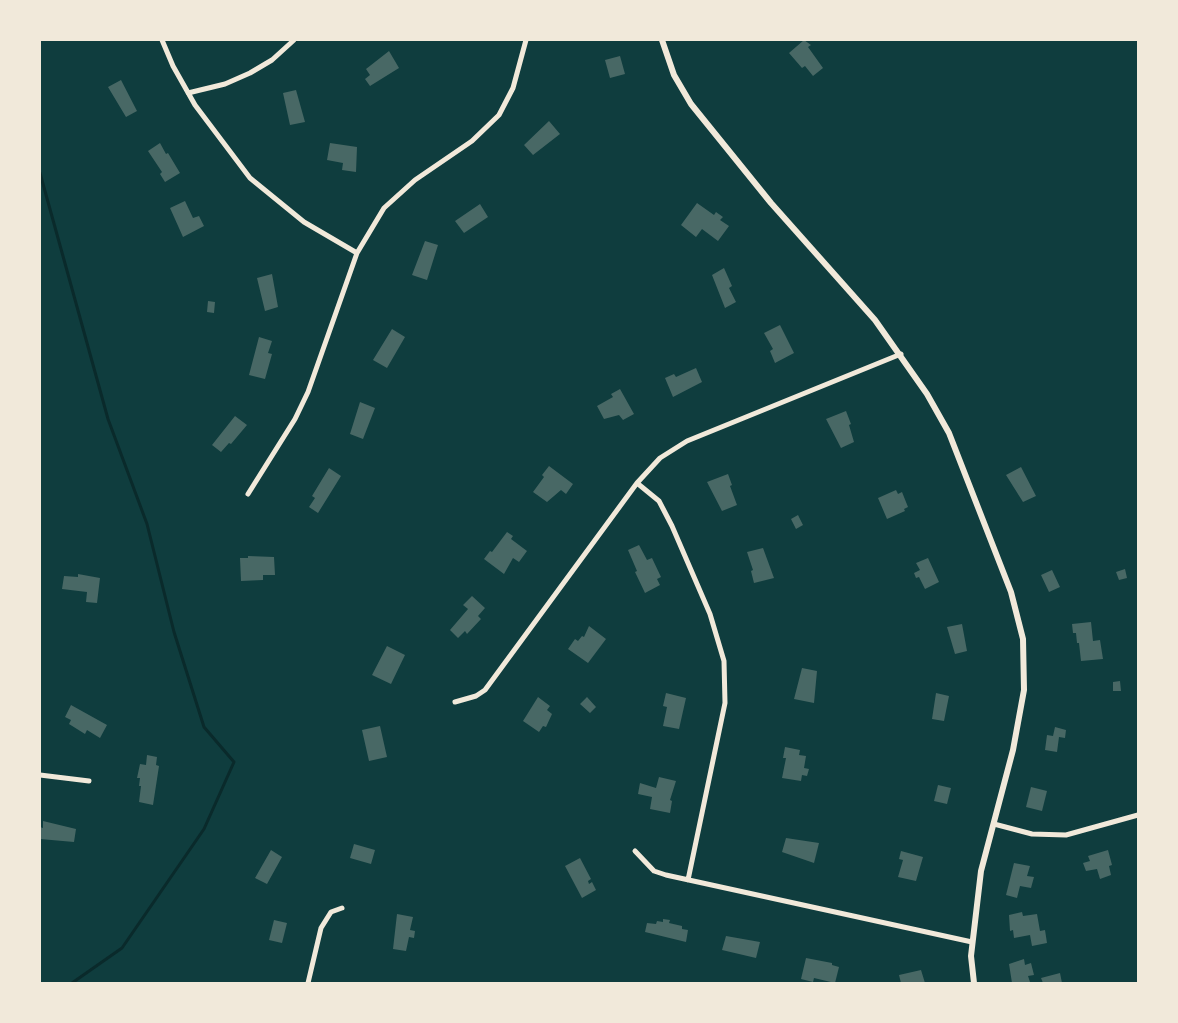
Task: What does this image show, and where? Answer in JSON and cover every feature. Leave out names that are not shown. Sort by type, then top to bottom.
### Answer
[{"type":"street","points":[[162,40],[173,66],[188,93],[250,178],[304,222],[356,253]]},
{"type":"street","points":[[188,93],[225,84],[250,73],[272,60],[294,40]]},
{"type":"street","points":[[248,494],[295,418],[308,392],[356,253],[384,208],[415,180],[472,141],[499,115],[513,88],[526,40]]},
{"type":"street","points":[[662,40],[674,75],[691,104],[776,209],[849,290],[901,354],[944,422],[1020,618],[1024,646],[1024,690],[1013,750],[981,871],[972,942],[971,968],[974,983]]},
{"type":"street","points":[[455,702],[476,696],[485,690],[637,483],[660,458],[687,441],[901,354]]},
{"type":"street","points":[[637,483],[659,501],[672,526],[710,614],[724,661],[724,703],[688,880]]},
{"type":"street","points":[[40,775],[89,781]]},
{"type":"street","points":[[994,824],[1032,834],[1066,835],[1138,815]]},
{"type":"street","points":[[635,851],[654,871],[972,942]]},
{"type":"street","points":[[308,983],[321,928],[331,912],[342,908]]},
{"type":"building","points":[[804,40],[811,45],[808,47],[823,68],[813,76],[805,66],[802,68],[789,53]]},
{"type":"building","points":[[389,51],[399,68],[370,86],[365,79],[370,75],[366,69]]},
{"type":"building","points":[[620,56],[625,74],[610,78],[605,60]]},
{"type":"building","points":[[121,80],[137,111],[126,117],[108,87]]},
{"type":"building","points":[[296,90],[305,122],[290,125],[283,93]]},
{"type":"building","points":[[549,121],[560,134],[533,155],[524,145]]},
{"type":"building","points":[[160,143],[180,173],[165,182],[160,174],[162,172],[148,151]]},
{"type":"building","points":[[330,143],[357,147],[356,172],[342,170],[343,163],[327,160]]},
{"type":"building","points":[[185,201],[193,218],[199,216],[204,226],[183,237],[170,208]]},
{"type":"building","points":[[697,203],[714,215],[716,212],[723,217],[720,220],[729,226],[718,241],[702,229],[696,237],[681,225]]},
{"type":"building","points":[[480,204],[488,217],[464,233],[455,221]]},
{"type":"building","points":[[425,241],[438,245],[427,280],[412,275]]},
{"type":"building","points":[[724,268],[732,286],[729,288],[736,302],[725,308],[712,275]]},
{"type":"building","points":[[272,274],[278,307],[265,311],[257,278]]},
{"type":"building","points":[[208,301],[215,302],[214,313],[207,312]]},
{"type":"building","points":[[780,325],[794,353],[775,363],[770,351],[773,349],[764,333]]},
{"type":"building","points":[[392,329],[405,337],[387,368],[373,360]]},
{"type":"building","points":[[259,337],[272,341],[268,353],[272,354],[265,379],[249,375]]},
{"type":"building","points":[[696,368],[702,382],[673,397],[665,378],[674,374],[676,377]]},
{"type":"building","points":[[620,389],[634,414],[623,420],[619,415],[604,419],[597,406],[613,397],[611,394]]},
{"type":"building","points":[[360,402],[375,408],[363,439],[350,434]]},
{"type":"building","points":[[846,411],[851,424],[849,425],[854,442],[841,448],[826,419]]},
{"type":"building","points":[[235,416],[247,425],[231,444],[229,443],[221,452],[212,445]]},
{"type":"building","points":[[549,466],[573,484],[566,494],[561,490],[547,502],[533,492],[544,477],[542,475]]},
{"type":"building","points":[[1021,467],[1036,496],[1023,502],[1006,475]]},
{"type":"building","points":[[329,468],[341,476],[318,513],[309,507],[315,498],[312,496]]},
{"type":"building","points":[[728,474],[737,505],[722,511],[707,482]]},
{"type":"building","points":[[896,490],[898,494],[902,492],[908,507],[904,509],[905,511],[887,519],[878,498]]},
{"type":"building","points":[[798,515],[803,525],[796,529],[791,519]]},
{"type":"building","points":[[507,532],[513,536],[511,539],[527,551],[519,562],[513,558],[504,574],[484,559],[490,551],[492,552]]},
{"type":"building","points":[[639,545],[647,560],[652,558],[661,577],[657,579],[660,585],[645,593],[635,572],[637,571],[628,550]]},
{"type":"building","points":[[763,548],[774,578],[754,583],[751,571],[753,570],[747,552]]},
{"type":"building","points":[[248,556],[274,557],[275,575],[263,575],[263,580],[241,581],[240,558],[248,558]]},
{"type":"building","points":[[928,558],[939,582],[925,589],[919,577],[916,578],[914,573],[920,570],[916,563]]},
{"type":"building","points":[[1125,569],[1127,578],[1119,580],[1116,572]]},
{"type":"building","points":[[1052,570],[1060,587],[1049,592],[1041,575]]},
{"type":"building","points":[[78,574],[100,578],[97,603],[86,602],[87,592],[62,589],[64,576],[78,577]]},
{"type":"building","points":[[472,596],[485,608],[478,616],[481,619],[467,634],[465,631],[458,638],[450,630],[468,609],[463,605]]},
{"type":"building","points":[[1091,622],[1093,641],[1100,640],[1103,659],[1081,661],[1079,643],[1077,643],[1076,633],[1073,633],[1072,624]]},
{"type":"building","points":[[962,624],[967,651],[955,654],[947,627]]},
{"type":"building","points":[[589,626],[606,639],[588,663],[568,649],[575,639],[578,641],[582,636],[584,637]]},
{"type":"building","points":[[387,646],[405,655],[391,684],[372,675]]},
{"type":"building","points":[[802,668],[817,671],[814,703],[794,699]]},
{"type":"building","points":[[1120,681],[1121,691],[1113,691],[1113,682]]},
{"type":"building","points":[[666,693],[686,698],[679,729],[663,726],[667,707],[663,706]]},
{"type":"building","points":[[936,693],[949,696],[944,721],[932,719]]},
{"type":"building","points":[[538,697],[550,706],[547,710],[552,714],[546,727],[543,726],[539,732],[523,721]]},
{"type":"building","points":[[587,697],[596,707],[590,713],[580,704]]},
{"type":"building","points":[[71,705],[107,725],[100,738],[87,730],[85,734],[69,724],[71,720],[65,717]]},
{"type":"building","points":[[380,726],[387,757],[369,761],[362,730]]},
{"type":"building","points":[[1055,727],[1066,730],[1065,738],[1059,737],[1057,752],[1045,750],[1047,735],[1053,736]]},
{"type":"building","points":[[785,747],[800,750],[799,755],[806,756],[804,768],[809,769],[807,776],[802,775],[801,781],[782,778],[786,758],[783,758]]},
{"type":"building","points":[[147,755],[157,757],[156,765],[159,766],[153,805],[139,802],[141,786],[139,786],[140,778],[137,778],[140,764],[146,765]]},
{"type":"building","points":[[659,777],[676,781],[670,800],[672,801],[670,813],[650,809],[652,797],[638,794],[640,783],[656,788]]},
{"type":"building","points":[[938,785],[951,788],[947,804],[934,801]]},
{"type":"building","points":[[1031,787],[1047,791],[1042,811],[1026,807]]},
{"type":"building","points":[[43,821],[76,829],[74,842],[40,839],[40,827],[43,828]]},
{"type":"building","points":[[786,838],[819,843],[814,863],[782,852]]},
{"type":"building","points":[[354,844],[375,850],[371,864],[350,858]]},
{"type":"building","points":[[271,850],[282,857],[267,884],[255,878]]},
{"type":"building","points":[[1108,850],[1112,865],[1109,866],[1111,875],[1100,879],[1097,869],[1086,871],[1083,863],[1090,861],[1088,856]]},
{"type":"building","points":[[901,851],[923,857],[916,881],[898,877],[903,860],[899,859]]},
{"type":"building","points":[[580,858],[591,879],[588,881],[589,884],[592,882],[596,890],[582,898],[565,866]]},
{"type":"building","points":[[1014,863],[1030,866],[1027,876],[1034,877],[1031,888],[1020,886],[1017,898],[1006,895]]},
{"type":"building","points":[[1022,912],[1023,916],[1037,914],[1040,931],[1045,930],[1047,943],[1032,946],[1030,935],[1014,938],[1013,930],[1010,931],[1009,915]]},
{"type":"building","points":[[397,914],[413,917],[410,930],[415,931],[414,938],[409,937],[406,951],[393,949]]},
{"type":"building","points":[[663,919],[670,920],[669,923],[682,926],[682,929],[688,930],[686,942],[645,932],[647,923],[656,924],[657,921],[663,922]]},
{"type":"building","points":[[274,920],[287,923],[282,943],[269,940]]},
{"type":"building","points":[[726,936],[760,942],[756,958],[722,950]]},
{"type":"building","points":[[806,958],[832,963],[832,965],[839,967],[835,983],[814,978],[813,982],[801,979]]},
{"type":"building","points":[[1024,959],[1025,965],[1031,963],[1034,975],[1028,976],[1030,982],[1012,983],[1009,964]]},
{"type":"building","points":[[921,970],[925,983],[901,983],[899,975]]},
{"type":"building","points":[[1060,973],[1062,983],[1043,983],[1041,978]]},
{"type":"waterway","points":[[40,173],[108,419],[147,524],[174,632],[204,727],[234,762],[204,829],[122,948],[72,983]]}]
